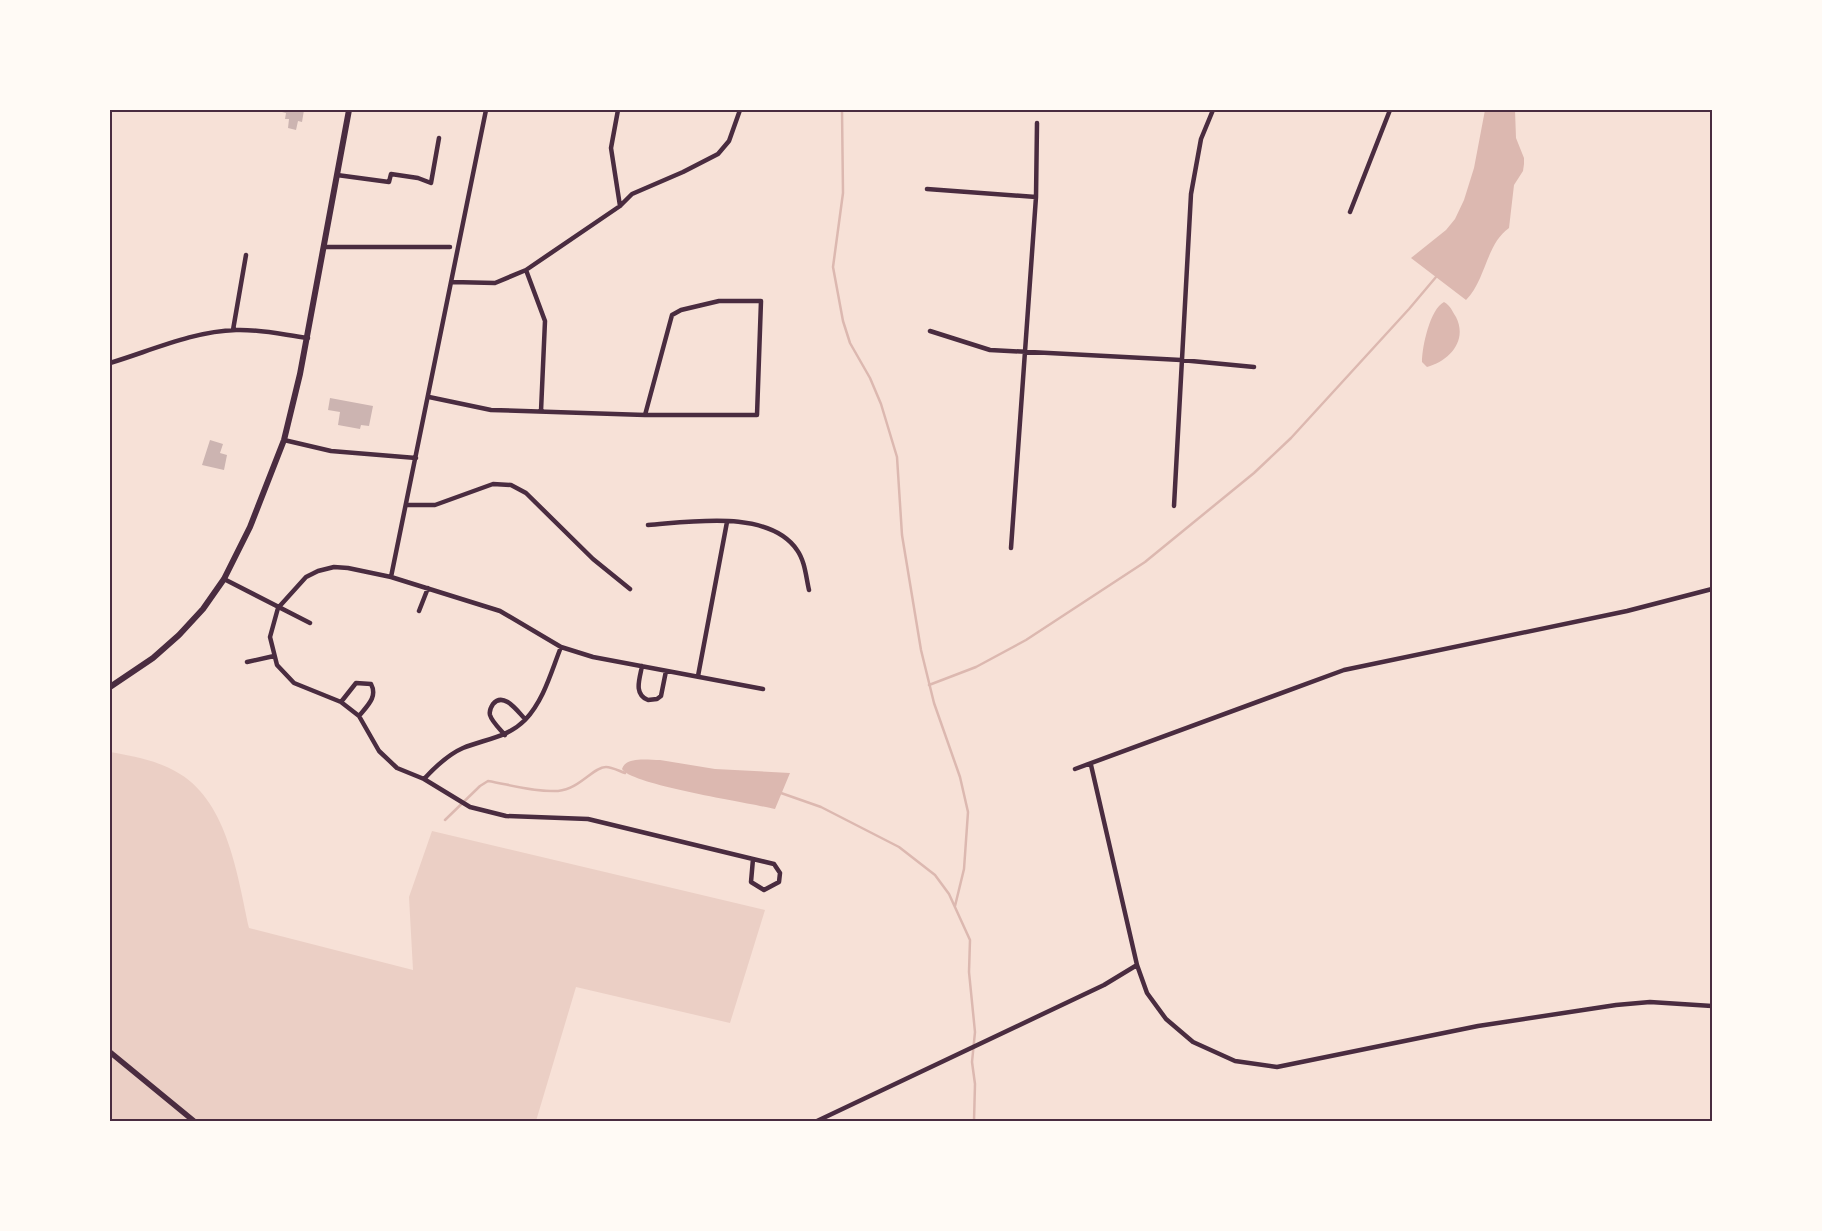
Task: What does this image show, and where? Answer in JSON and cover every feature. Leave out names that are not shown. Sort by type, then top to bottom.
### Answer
[{"type":"main road","points":[[110,687],[153,658],[179,635],[203,608],[224,580],[250,527],[284,440],[308,338],[349,110]]},
{"type":"street","points":[[391,577],[486,110]]},
{"type":"street","points":[[618,110],[611,148],[620,206]]},
{"type":"street","points":[[452,282],[495,283],[526,270],[620,206],[632,194],[683,172],[718,154],[729,141],[740,110]]},
{"type":"street","points":[[1174,506],[1191,194],[1201,139],[1213,110]]},
{"type":"street","points":[[1350,212],[1390,110]]},
{"type":"street","points":[[1011,548],[1036,197],[1037,123]]},
{"type":"street","points":[[337,175],[389,182],[391,174],[397,173],[431,183],[439,138]]},
{"type":"street","points":[[927,188],[1036,197]]},
{"type":"street","points":[[324,247],[450,247]]},
{"type":"street","points":[[233,330],[246,255]]},
{"type":"street","points":[[526,270],[544,321],[541,411]]},
{"type":"street","points":[[429,397],[482,408],[645,415],[757,415],[761,301],[719,301],[681,310],[672,315],[645,415]]},
{"type":"street","points":[[110,363],[190,338],[233,330],[253,330],[308,338]]},
{"type":"street","points":[[930,331],[990,350],[1181,360],[1254,367]]},
{"type":"street","points":[[284,440],[331,452],[416,458]]},
{"type":"street","points":[[407,505],[435,505],[493,484],[511,485],[526,493],[593,559],[630,589]]},
{"type":"street","points":[[648,525],[727,522],[766,527],[784,536],[798,552],[809,590]]},
{"type":"street","points":[[698,676],[727,522]]},
{"type":"street","points":[[753,859],[750,868],[751,882],[764,890],[779,882],[780,872],[774,864],[588,819],[506,816],[470,807],[424,780],[397,768],[379,751],[359,716],[341,702],[294,683],[280,670],[274,656],[270,637],[278,608],[302,581],[318,571],[334,567],[348,568],[391,577],[500,611],[561,647],[593,657],[763,689]]},
{"type":"street","points":[[224,580],[310,623]]},
{"type":"street","points":[[419,611],[428,588]]},
{"type":"street","points":[[1075,769],[1091,765],[1344,670],[1627,611],[1712,589]]},
{"type":"street","points":[[424,780],[437,764],[462,749],[505,735],[525,719],[539,701],[561,647]]},
{"type":"street","points":[[247,662],[274,656]]},
{"type":"street","points":[[642,666],[638,689],[640,694],[648,700],[661,696],[666,671]]},
{"type":"street","points":[[341,702],[356,683],[371,684],[374,690],[373,698],[359,716]]},
{"type":"street","points":[[505,735],[490,716],[490,709],[494,702],[507,701],[525,719]]},
{"type":"street","points":[[1091,765],[1137,965],[1147,993],[1161,1013],[1194,1042],[1235,1061],[1276,1067],[1478,1026],[1616,1005],[1650,1002],[1712,1006]]},
{"type":"street","points":[[817,1121],[1104,985],[1137,965]]},
{"type":"street","points":[[110,1052],[194,1121]]},
{"type":"shaded area","points":[[1485,110],[1515,110],[1516,138],[1524,158],[1524,164],[1523,171],[1514,185],[1509,228],[1495,243],[1478,283],[1466,300],[1411,258],[1446,230],[1455,219],[1464,200],[1474,168]]},
{"type":"shaded area","points":[[1444,302],[1456,317],[1460,334],[1458,342],[1449,355],[1427,367],[1422,362],[1425,338],[1435,312]]},
{"type":"shaded area","points":[[110,752],[128,755],[172,769],[196,787],[209,803],[220,822],[228,843],[235,865],[249,928],[413,970],[409,897],[432,831],[765,910],[730,1023],[576,987],[536,1121],[110,1121]]},
{"type":"shaded area","points":[[633,760],[660,760],[715,769],[790,773],[775,809],[668,787],[630,775],[622,769],[624,765]]},
{"type":"building","points":[[283,110],[304,110],[302,122],[298,121],[296,130],[288,128],[289,119],[285,119],[286,113],[282,112]]},
{"type":"building","points":[[330,398],[373,406],[369,426],[361,425],[360,429],[338,425],[340,412],[328,410]]},
{"type":"building","points":[[210,440],[223,444],[220,453],[227,455],[224,470],[202,465]]},
{"type":"waterway","points":[[842,110],[843,193],[833,267],[843,321],[850,343],[870,378],[881,404],[897,457],[902,535],[921,650],[934,703],[960,777],[968,812],[964,869],[955,906]]},
{"type":"waterway","points":[[929,685],[976,667],[1026,640],[1145,562],[1254,473],[1291,438],[1436,277]]},
{"type":"waterway","points":[[445,820],[480,786],[488,781],[532,789],[558,791],[579,783],[601,768],[611,768],[625,773]]},
{"type":"waterway","points":[[781,793],[821,807],[899,847],[935,875],[949,894],[970,940],[969,972],[975,1032],[972,1062],[975,1084],[974,1121]]}]
